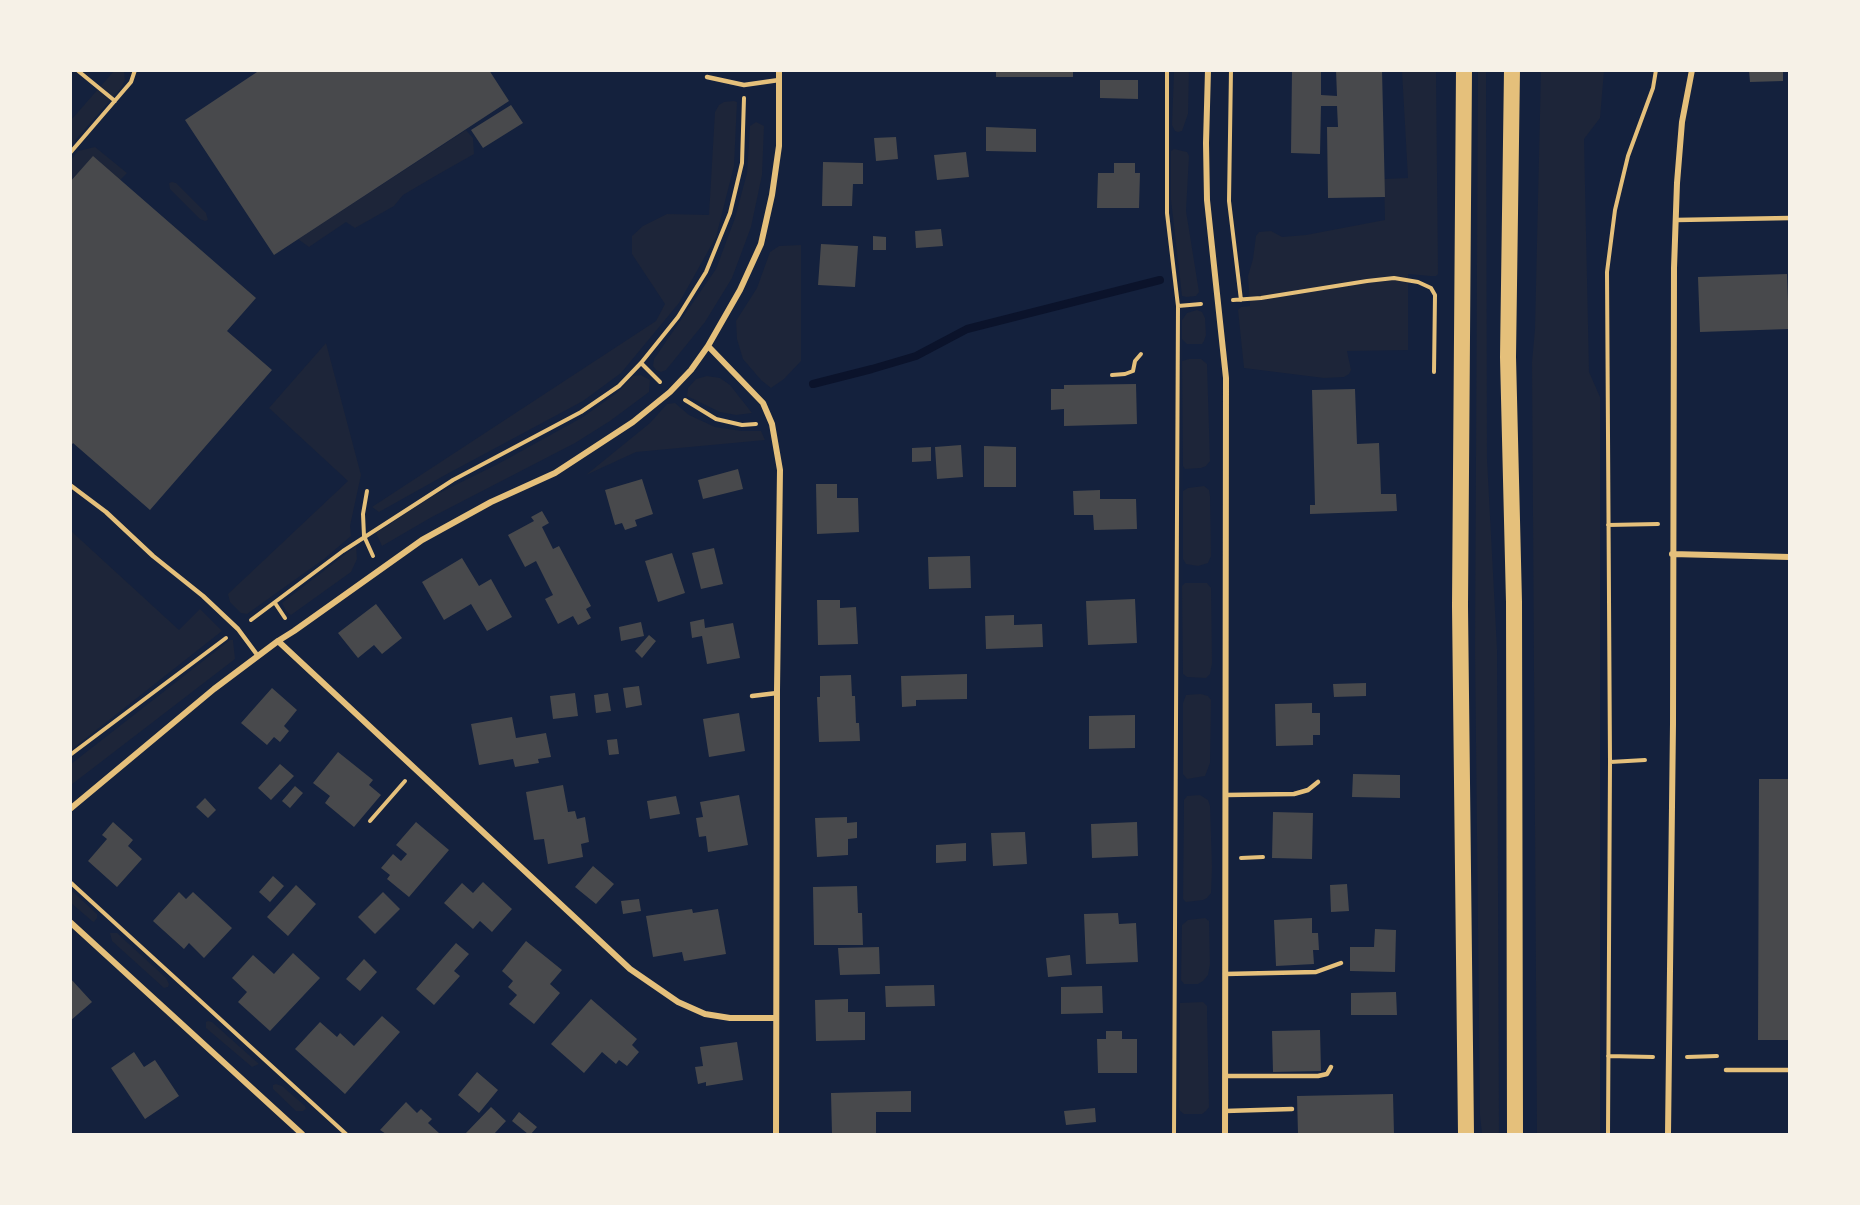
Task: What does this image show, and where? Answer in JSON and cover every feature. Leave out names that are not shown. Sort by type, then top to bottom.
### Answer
[{"type":"highway","points":[[1464,70],[1460,606],[1466,1134]]},
{"type":"highway","points":[[1512,70],[1508,357],[1514,614],[1515,1134]]},
{"type":"street","points":[[70,808],[214,689],[422,540],[491,502],[564,468],[633,422],[670,392],[691,370],[708,346],[740,290],[761,244],[772,195],[779,146],[779,70]]},
{"type":"street","points":[[1208,70],[1207,200],[1226,378],[1224,1134]]},
{"type":"street","points":[[1668,1134],[1673,724],[1674,268],[1682,122],[1692,70]]},
{"type":"street","points":[[708,346],[763,403],[772,424],[780,470],[776,1134]]},
{"type":"street","points":[[1672,554],[1790,557]]},
{"type":"street","points":[[278,641],[630,969],[678,1002],[705,1014],[730,1018],[776,1018]]},
{"type":"street","points":[[70,922],[302,1134]]},
{"type":"lane","points":[[707,77],[744,85],[779,80]]},
{"type":"lane","points":[[1676,220],[1790,218]]},
{"type":"lane","points":[[70,485],[106,512],[153,556],[203,596],[238,628],[258,656]]},
{"type":"lane","points":[[752,696],[777,693]]},
{"type":"lane","points":[[1226,795],[1294,794],[1308,790],[1318,782]]},
{"type":"lane","points":[[1225,974],[1316,972],[1341,963]]},
{"type":"lane","points":[[1225,1076],[1318,1076],[1327,1074],[1331,1067]]},
{"type":"lane","points":[[1726,1070],[1790,1070]]},
{"type":"lane","points":[[1225,1111],[1292,1109]]},
{"type":"path","points":[[77,70],[115,101]]},
{"type":"path","points":[[70,153],[131,82],[135,70]]},
{"type":"path","points":[[1167,70],[1167,213],[1178,306],[1174,1134]]},
{"type":"path","points":[[1231,70],[1229,201],[1240,300],[1394,278],[1418,282],[1431,288],[1435,295],[1434,372]]},
{"type":"path","points":[[1608,1134],[1610,762],[1607,272],[1615,210],[1622,178],[1653,88],[1656,70]]},
{"type":"path","points":[[70,755],[238,628],[364,537],[453,480],[581,412],[618,386],[641,363],[678,317],[706,272],[730,213],[742,163],[744,85]]},
{"type":"path","points":[[1112,375],[1133,371],[1135,361],[1141,354]]},
{"type":"path","points":[[641,363],[670,392],[716,419],[742,425],[772,424]]},
{"type":"path","points":[[367,491],[363,514],[364,537],[380,570]]},
{"type":"path","points":[[1608,525],[1674,524]]},
{"type":"path","points":[[1610,762],[1645,760]]},
{"type":"path","points":[[370,820],[415,769]]},
{"type":"path","points":[[70,882],[346,1134]]},
{"type":"path","points":[[1608,1056],[1654,1057]]},
{"type":"path","points":[[1688,1057],[1726,1056]]},
{"type":"shaded area","points":[[114,71],[124,71],[125,80],[121,88],[71,145],[71,120]]},
{"type":"shaded area","points":[[1174,71],[1189,71],[1188,114],[1182,131],[1178,132],[1172,125]]},
{"type":"shaded area","points":[[1402,71],[1436,71],[1438,274],[1430,276],[1408,274],[1408,350],[1347,351],[1351,370],[1344,377],[1324,378],[1244,368],[1238,310],[1241,307],[1250,306],[1248,276],[1256,236],[1259,232],[1271,231],[1282,237],[1306,235],[1385,220],[1384,179],[1408,178]]},
{"type":"shaded area","points":[[1478,71],[1486,71],[1487,459],[1497,649],[1499,1134],[1482,1134],[1480,1115],[1475,649]]},
{"type":"shaded area","points":[[1541,71],[1604,71],[1600,118],[1584,139],[1589,372],[1600,397],[1600,1134],[1537,1134],[1532,362],[1535,329]]},
{"type":"shaded area","points":[[724,102],[737,102],[734,166],[716,237],[679,303],[621,373],[583,401],[379,512],[372,507],[656,321],[665,304],[632,254],[632,236],[643,226],[667,214],[709,215],[715,112]]},
{"type":"shaded area","points":[[756,122],[764,126],[762,175],[751,227],[732,278],[705,322],[666,370],[661,372],[653,366],[654,359],[716,269],[735,218],[747,173],[750,126]]},
{"type":"shaded area","points":[[466,130],[473,138],[474,154],[403,195],[394,206],[355,228],[346,222],[309,247],[298,239]]},
{"type":"shaded area","points":[[95,147],[127,173],[120,180],[71,182],[71,160],[78,151]]},
{"type":"shaded area","points":[[1174,149],[1187,152],[1189,156],[1186,211],[1199,292],[1196,296],[1182,296],[1171,200],[1171,151]]},
{"type":"shaded area","points":[[169,183],[176,183],[206,213],[208,220],[200,219],[170,189]]},
{"type":"shaded area","points":[[801,245],[801,361],[784,379],[771,388],[743,359],[737,339],[736,321],[757,288],[770,252],[779,246]]},
{"type":"shaded area","points":[[1197,310],[1202,312],[1205,318],[1206,335],[1202,344],[1187,344],[1182,339],[1182,320],[1187,313]]},
{"type":"shaded area","points":[[326,343],[361,475],[350,526],[351,536],[324,559],[247,614],[241,613],[230,602],[228,594],[348,481],[269,408]]},
{"type":"shaded area","points":[[1201,359],[1207,364],[1210,461],[1201,468],[1185,469],[1183,466],[1182,361]]},
{"type":"shaded area","points":[[641,375],[650,380],[649,392],[610,421],[575,443],[430,518],[382,546],[376,533],[431,497],[498,464],[583,417],[618,392],[633,376]]},
{"type":"shaded area","points":[[707,376],[720,378],[730,385],[752,413],[736,415],[720,412],[687,396],[688,388],[696,379]]},
{"type":"shaded area","points":[[675,403],[689,415],[715,427],[761,431],[765,440],[636,452],[586,475],[650,423],[667,404]]},
{"type":"shaded area","points":[[1204,486],[1209,490],[1210,496],[1211,556],[1208,563],[1198,566],[1186,564],[1183,559],[1183,491]]},
{"type":"shaded area","points":[[70,530],[179,630],[200,609],[222,631],[71,750]]},
{"type":"shaded area","points":[[356,546],[357,559],[351,572],[291,615],[286,611],[282,603]]},
{"type":"shaded area","points":[[1185,583],[1207,583],[1211,588],[1212,663],[1210,674],[1206,678],[1187,677],[1183,674],[1182,586]]},
{"type":"shaded area","points":[[230,640],[233,640],[235,659],[71,785],[71,764]]},
{"type":"shaded area","points":[[1186,695],[1208,696],[1211,700],[1210,763],[1205,776],[1187,779],[1183,774],[1183,703]]},
{"type":"shaded area","points":[[1200,795],[1208,800],[1210,806],[1211,893],[1203,900],[1186,902],[1183,899],[1184,800],[1187,796]]},
{"type":"shaded area","points":[[71,890],[97,914],[94,922],[71,903]]},
{"type":"shaded area","points":[[1205,918],[1209,921],[1208,975],[1198,984],[1184,984],[1181,980],[1182,925],[1188,920]]},
{"type":"shaded area","points":[[110,933],[117,933],[166,978],[168,987],[164,988],[112,941]]},
{"type":"shaded area","points":[[1203,1002],[1207,1006],[1209,1107],[1202,1114],[1184,1114],[1180,1111],[1179,1106],[1180,1003]]},
{"type":"shaded area","points":[[208,1021],[212,1022],[259,1064],[252,1067],[206,1028]]},
{"type":"shaded area","points":[[273,1085],[282,1086],[306,1109],[296,1111],[273,1089]]},
{"type":"building","points":[[260,70],[489,70],[509,101],[274,255],[185,120]]},
{"type":"building","points":[[996,70],[1073,70],[1073,77],[996,77]]},
{"type":"building","points":[[1292,70],[1321,70],[1321,95],[1337,96],[1336,70],[1382,70],[1385,197],[1328,198],[1327,127],[1338,127],[1337,106],[1321,106],[1320,154],[1291,153]]},
{"type":"building","points":[[1749,70],[1783,70],[1783,81],[1750,82]]},
{"type":"building","points":[[1100,80],[1138,80],[1138,99],[1100,98]]},
{"type":"building","points":[[511,105],[523,123],[483,148],[471,130]]},
{"type":"building","points":[[986,127],[1036,129],[1036,152],[986,151]]},
{"type":"building","points":[[896,137],[898,159],[876,161],[874,138]]},
{"type":"building","points":[[966,152],[969,177],[937,180],[934,155]]},
{"type":"building","points":[[93,156],[256,298],[227,331],[272,370],[150,510],[73,443],[70,447],[70,182]]},
{"type":"building","points":[[823,162],[863,163],[863,184],[853,184],[852,206],[822,206]]},
{"type":"building","points":[[1114,163],[1135,163],[1135,173],[1140,173],[1139,208],[1097,208],[1098,173],[1114,173]]},
{"type":"building","points":[[941,229],[943,246],[916,248],[915,231]]},
{"type":"building","points":[[873,236],[886,237],[886,250],[873,250]]},
{"type":"building","points":[[821,244],[858,246],[855,287],[818,285]]},
{"type":"building","points":[[1787,274],[1789,329],[1700,332],[1698,277]]},
{"type":"building","points":[[1136,384],[1137,424],[1064,426],[1064,409],[1051,410],[1051,389],[1064,389],[1064,385]]},
{"type":"building","points":[[1355,389],[1357,444],[1379,443],[1381,494],[1396,494],[1397,511],[1310,514],[1310,505],[1315,505],[1312,390]]},
{"type":"building","points":[[961,445],[963,477],[937,479],[935,447]]},
{"type":"building","points":[[984,446],[1016,447],[1016,487],[984,487]]},
{"type":"building","points":[[931,447],[931,461],[912,462],[912,448]]},
{"type":"building","points":[[738,469],[743,489],[703,499],[698,480]]},
{"type":"building","points":[[642,479],[653,514],[635,520],[637,526],[625,530],[622,523],[615,525],[605,490]]},
{"type":"building","points":[[816,484],[837,484],[837,498],[858,498],[859,532],[817,534]]},
{"type":"building","points":[[1100,490],[1100,499],[1136,499],[1137,529],[1094,530],[1093,515],[1074,515],[1073,491]]},
{"type":"building","points":[[542,511],[549,523],[542,527],[553,549],[559,546],[591,606],[586,609],[591,618],[578,625],[573,616],[558,624],[545,599],[553,595],[536,561],[525,567],[508,535],[534,521],[531,517]]},
{"type":"building","points":[[714,548],[723,584],[701,589],[692,553]]},
{"type":"building","points":[[672,553],[685,593],[658,602],[645,561]]},
{"type":"building","points":[[970,556],[971,588],[929,589],[928,557]]},
{"type":"building","points":[[462,558],[479,586],[491,579],[512,617],[487,631],[471,604],[444,620],[422,582]]},
{"type":"building","points":[[1135,599],[1137,643],[1088,645],[1086,601]]},
{"type":"building","points":[[817,600],[840,600],[840,608],[856,607],[858,644],[818,645]]},
{"type":"building","points":[[376,604],[402,638],[382,654],[374,645],[358,658],[338,633]]},
{"type":"building","points":[[1014,615],[1014,625],[1042,624],[1043,647],[986,649],[985,616]]},
{"type":"building","points":[[704,619],[705,628],[733,623],[740,658],[707,664],[702,636],[692,638],[690,622]]},
{"type":"building","points":[[641,622],[644,636],[621,641],[619,627]]},
{"type":"building","points":[[649,635],[656,641],[642,658],[635,651]]},
{"type":"building","points":[[967,674],[967,699],[916,700],[916,706],[902,707],[901,676]]},
{"type":"building","points":[[851,675],[852,696],[855,696],[856,723],[859,723],[860,741],[819,742],[817,697],[820,697],[820,676]]},
{"type":"building","points":[[1366,683],[1366,696],[1334,697],[1333,684]]},
{"type":"building","points":[[639,686],[642,705],[626,708],[623,688]]},
{"type":"building","points":[[272,688],[297,710],[284,726],[289,731],[280,742],[274,737],[267,745],[241,723]]},
{"type":"building","points":[[575,693],[578,716],[553,719],[550,696]]},
{"type":"building","points":[[608,693],[611,711],[596,713],[594,695]]},
{"type":"building","points":[[1312,703],[1312,713],[1320,713],[1320,735],[1313,735],[1313,745],[1276,746],[1275,704]]},
{"type":"building","points":[[739,713],[745,751],[709,757],[703,719]]},
{"type":"building","points":[[1135,715],[1135,748],[1089,749],[1089,716]]},
{"type":"building","points":[[512,717],[516,738],[546,733],[551,757],[538,759],[539,763],[515,767],[513,759],[479,765],[471,724]]},
{"type":"building","points":[[617,739],[619,754],[609,755],[607,740]]},
{"type":"building","points":[[338,752],[373,780],[369,785],[381,795],[354,827],[325,803],[330,796],[313,783]]},
{"type":"building","points":[[280,764],[294,776],[271,800],[258,788]]},
{"type":"building","points":[[1353,774],[1400,775],[1400,798],[1352,797]]},
{"type":"building","points":[[1759,779],[1790,779],[1790,1040],[1758,1040]]},
{"type":"building","points":[[563,785],[568,812],[575,811],[577,819],[585,817],[589,842],[581,844],[583,857],[548,864],[544,839],[534,840],[526,792]]},
{"type":"building","points":[[295,786],[303,793],[290,808],[282,801]]},
{"type":"building","points":[[739,795],[748,845],[708,852],[706,836],[699,837],[696,818],[703,817],[700,802]]},
{"type":"building","points":[[676,796],[680,814],[650,819],[647,801]]},
{"type":"building","points":[[205,798],[216,810],[208,818],[196,807]]},
{"type":"building","points":[[1273,812],[1313,813],[1312,859],[1272,858]]},
{"type":"building","points":[[847,817],[847,823],[857,822],[857,838],[848,839],[848,855],[817,857],[815,818]]},
{"type":"building","points":[[113,822],[133,840],[128,846],[142,859],[117,887],[88,861],[107,839],[102,835]]},
{"type":"building","points":[[416,822],[449,850],[409,897],[387,879],[390,875],[381,868],[393,854],[401,861],[407,854],[396,845]]},
{"type":"building","points":[[1137,822],[1138,856],[1092,858],[1091,824]]},
{"type":"building","points":[[1025,832],[1027,864],[993,866],[991,833]]},
{"type":"building","points":[[966,843],[966,861],[936,863],[936,845]]},
{"type":"building","points":[[593,866],[614,884],[596,904],[575,887]]},
{"type":"building","points":[[273,876],[284,886],[270,902],[259,892]]},
{"type":"building","points":[[483,882],[512,909],[492,932],[480,921],[473,929],[444,903],[462,883],[473,893]]},
{"type":"building","points":[[1347,884],[1349,911],[1331,912],[1330,885]]},
{"type":"building","points":[[296,885],[316,904],[288,936],[267,917]]},
{"type":"building","points":[[857,886],[858,913],[862,913],[863,945],[814,945],[813,887]]},
{"type":"building","points":[[179,892],[186,899],[193,892],[232,928],[204,958],[189,943],[184,949],[153,921]]},
{"type":"building","points":[[383,892],[400,909],[375,934],[358,917]]},
{"type":"building","points":[[639,899],[641,911],[623,914],[621,901]]},
{"type":"building","points":[[692,909],[693,913],[718,909],[726,954],[684,961],[682,952],[653,957],[646,916]]},
{"type":"building","points":[[1118,913],[1119,924],[1136,923],[1138,962],[1086,964],[1084,914]]},
{"type":"building","points":[[1312,918],[1312,933],[1318,933],[1319,950],[1313,950],[1314,964],[1276,966],[1274,920]]},
{"type":"building","points":[[1375,929],[1396,930],[1395,972],[1350,971],[1350,947],[1374,947]]},
{"type":"building","points":[[526,941],[562,970],[550,984],[560,993],[534,1024],[509,1004],[517,995],[508,987],[513,981],[502,971]]},
{"type":"building","points":[[456,943],[469,954],[454,971],[460,976],[434,1005],[416,989]]},
{"type":"building","points":[[879,947],[880,974],[840,975],[838,948]]},
{"type":"building","points":[[293,953],[320,978],[270,1031],[238,1002],[247,992],[232,978],[253,955],[274,974]]},
{"type":"building","points":[[1070,955],[1072,975],[1048,977],[1046,958]]},
{"type":"building","points":[[364,959],[377,972],[360,991],[346,979]]},
{"type":"building","points":[[70,978],[92,1002],[70,1021]]},
{"type":"building","points":[[934,985],[935,1006],[886,1007],[885,986]]},
{"type":"building","points":[[1102,986],[1103,1013],[1061,1014],[1061,987]]},
{"type":"building","points":[[1396,992],[1397,1015],[1351,1015],[1351,993]]},
{"type":"building","points":[[591,999],[637,1039],[632,1045],[639,1052],[627,1066],[619,1060],[616,1064],[602,1052],[584,1073],[551,1044]]},
{"type":"building","points":[[848,999],[848,1012],[865,1012],[865,1040],[816,1041],[815,1000]]},
{"type":"building","points":[[382,1016],[400,1032],[345,1094],[295,1049],[320,1022],[337,1037],[340,1033],[354,1046]]},
{"type":"building","points":[[1320,1030],[1321,1071],[1273,1072],[1272,1031]]},
{"type":"building","points":[[1106,1031],[1122,1031],[1122,1039],[1137,1039],[1137,1073],[1098,1073],[1097,1039],[1106,1039]]},
{"type":"building","points":[[737,1042],[743,1080],[706,1086],[706,1082],[698,1084],[695,1067],[703,1066],[700,1047]]},
{"type":"building","points":[[134,1052],[144,1067],[155,1060],[179,1096],[145,1119],[111,1068]]},
{"type":"building","points":[[477,1072],[498,1090],[479,1113],[458,1095]]},
{"type":"building","points":[[911,1091],[911,1112],[876,1112],[876,1134],[832,1134],[831,1093]]},
{"type":"building","points":[[1393,1094],[1394,1134],[1298,1134],[1297,1096]]},
{"type":"building","points":[[406,1102],[417,1113],[421,1109],[432,1119],[428,1123],[439,1133],[386,1134],[380,1130]]},
{"type":"building","points":[[491,1107],[506,1121],[494,1134],[465,1134]]},
{"type":"building","points":[[1095,1108],[1096,1122],[1066,1125],[1064,1111]]},
{"type":"building","points":[[519,1112],[537,1127],[531,1134],[512,1121]]},
{"type":"waterway","points":[[813,384],[916,356],[967,329],[1160,280]]}]
